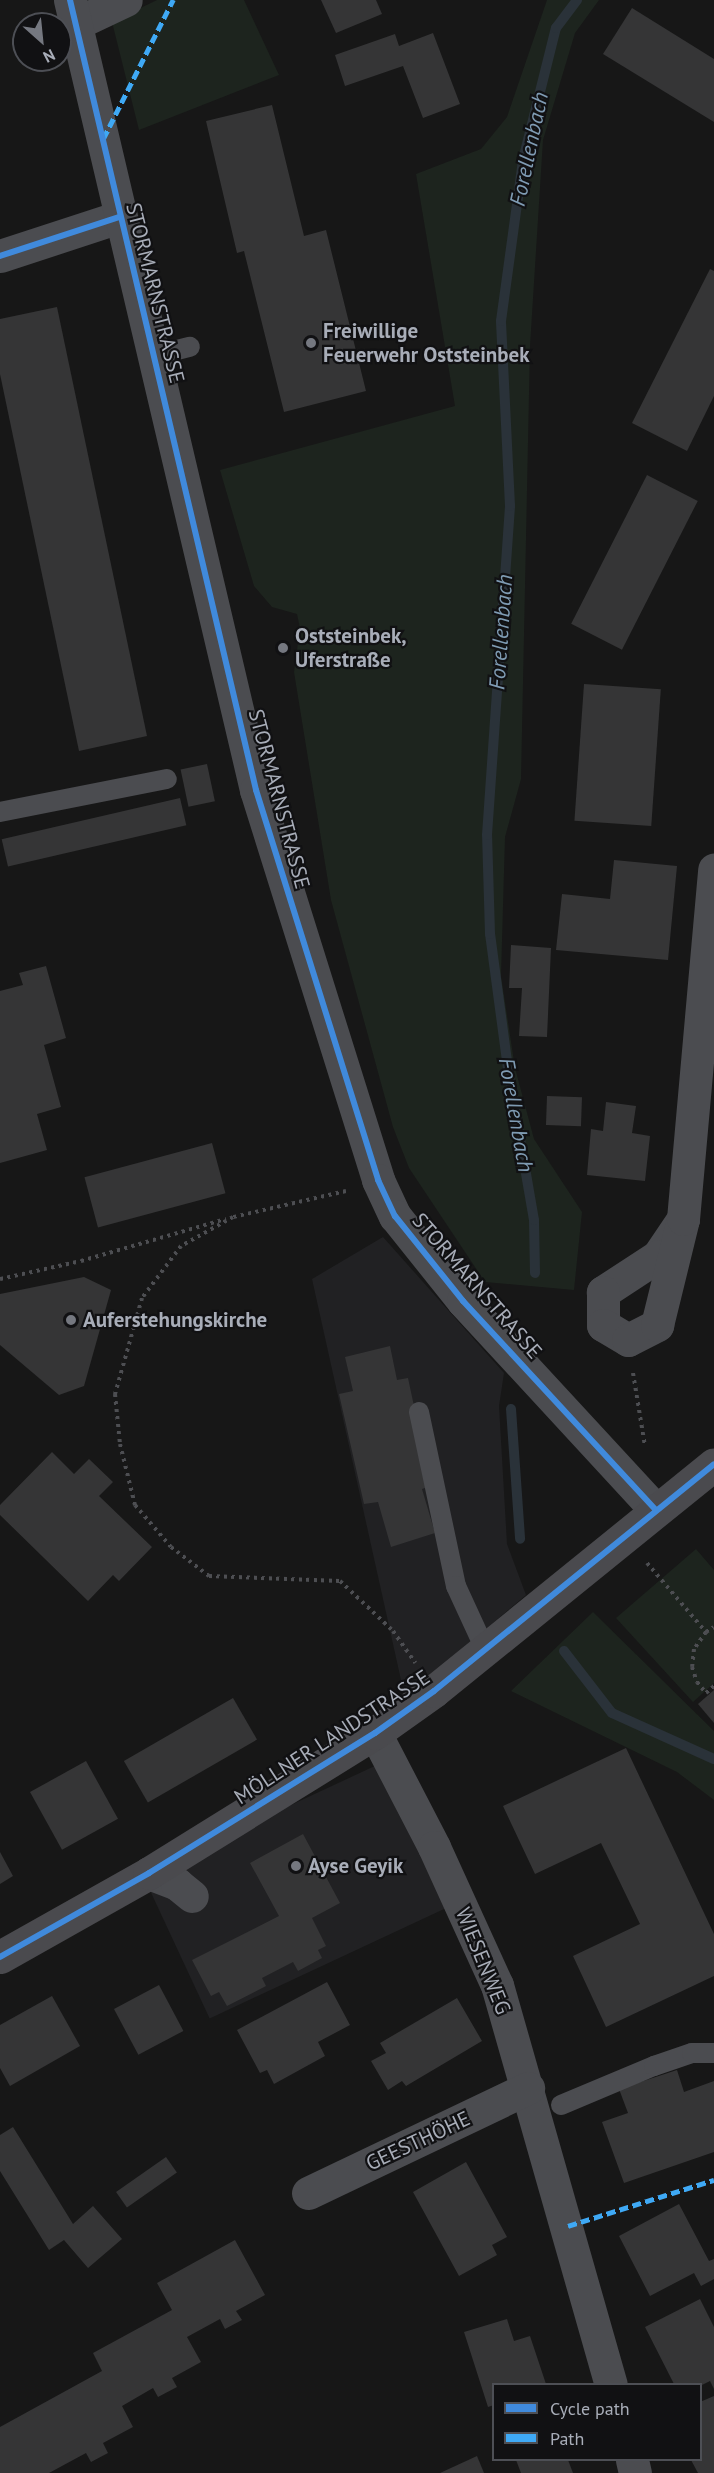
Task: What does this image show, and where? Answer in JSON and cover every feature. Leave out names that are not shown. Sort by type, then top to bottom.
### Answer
[{"type":"main road","name":"MÖLLNER LANDSTRASSE","points":[[0,1957],[149,1873],[375,1733],[434,1691],[714,1464]]},
{"type":"street","points":[[73,12],[126,0]]},
{"type":"street","name":"STORMARNSTRASSE","points":[[73,12],[119,217],[256,790],[378,1180],[395,1216],[463,1301],[656,1510]]},
{"type":"street","points":[[0,256],[119,217]]},
{"type":"street","points":[[683,1219],[658,1256],[603,1292],[603,1325],[628,1340],[657,1325],[683,1219],[714,869]]},
{"type":"street","name":"WIESENWEG","points":[[375,1733],[424,1852],[497,1984],[541,2102],[611,2383]]},
{"type":"street","points":[[149,1873],[177,1884],[192,1896]]},
{"type":"street","name":"GEESTHÖHE","points":[[308,2193],[541,2102]]},
{"type":"lane","points":[[153,356],[190,347]]},
{"type":"lane","points":[[0,812],[167,779]]},
{"type":"lane","points":[[419,1413],[456,1586],[485,1649]]},
{"type":"lane","points":[[541,2102],[692,2053],[714,2053]]},
{"type":"path","points":[[0,1279],[81,1261],[233,1217],[327,1197],[378,1180]]},
{"type":"path","points":[[233,1217],[181,1246],[142,1298],[115,1394],[120,1444],[135,1505],[171,1547],[209,1576],[340,1581],[393,1630],[434,1691]]},
{"type":"path","points":[[628,1340],[647,1453]]},
{"type":"path","points":[[625,1537],[706,1632]]},
{"type":"path","points":[[714,1627],[706,1632],[694,1649],[692,1667],[697,1682],[706,1693],[714,1686]]},
{"type":"shaded area","points":[[157,0],[244,0],[279,75],[139,130],[112,22]]},
{"type":"shaded area","points":[[547,0],[599,0],[575,33],[543,140],[530,346],[521,779],[505,837],[501,976],[515,1068],[534,1139],[582,1212],[574,1290],[485,1282],[409,1168],[393,1127],[331,900],[294,672],[300,628],[297,614],[272,607],[254,586],[220,470],[455,406],[416,174],[481,149],[507,117]]},
{"type":"shaded area","points":[[383,1237],[504,1373],[499,1406],[507,1544],[526,1595],[405,1698],[312,1279]]},
{"type":"shaded area","points":[[696,1549],[714,1570],[714,1683],[693,1702],[616,1618]]},
{"type":"shaded area","points":[[593,1612],[714,1731],[714,1800],[677,1772],[511,1691]]},
{"type":"shaded area","points":[[379,1764],[446,1908],[210,2018],[142,1874]]},
{"type":"building","points":[[321,0],[376,0],[382,14],[336,33]]},
{"type":"building","points":[[632,8],[714,59],[714,122],[603,54]]},
{"type":"building","points":[[433,33],[460,104],[423,118],[403,66],[345,86],[335,55],[395,34],[399,46]]},
{"type":"building","points":[[272,105],[304,236],[326,230],[366,391],[284,412],[244,251],[237,253],[206,121]]},
{"type":"building","points":[[710,269],[714,271],[714,396],[687,451],[632,423]]},
{"type":"building","points":[[57,307],[147,736],[79,751],[0,374],[0,319]]},
{"type":"building","points":[[647,475],[698,501],[622,650],[571,624]]},
{"type":"building","points":[[584,684],[661,689],[651,826],[574,821]]},
{"type":"building","points":[[207,764],[215,801],[188,807],[181,770]]},
{"type":"building","points":[[180,798],[186,825],[8,866],[2,839]]},
{"type":"building","points":[[614,860],[677,866],[668,960],[556,950],[562,894],[610,899]]},
{"type":"building","points":[[511,945],[551,948],[547,1037],[519,1036],[522,988],[509,988]]},
{"type":"building","points":[[46,966],[66,1038],[44,1045],[61,1107],[37,1114],[47,1150],[0,1163],[0,991],[23,985],[19,973]]},
{"type":"building","points":[[547,1096],[582,1097],[581,1126],[546,1125]]},
{"type":"building","points":[[606,1102],[636,1106],[632,1133],[650,1136],[645,1181],[587,1175],[591,1129],[603,1131]]},
{"type":"building","points":[[212,1143],[225,1193],[98,1227],[84,1177]]},
{"type":"building","points":[[84,1277],[111,1290],[84,1386],[59,1395],[0,1345],[0,1294]]},
{"type":"building","points":[[390,1346],[397,1380],[408,1378],[431,1486],[422,1489],[435,1533],[391,1547],[378,1502],[364,1504],[339,1394],[353,1391],[345,1357]]},
{"type":"building","points":[[52,1452],[74,1474],[89,1459],[113,1482],[99,1496],[152,1547],[119,1581],[113,1575],[88,1601],[0,1515],[0,1505]]},
{"type":"building","points":[[714,1690],[714,1723],[698,1704]]},
{"type":"building","points":[[233,1698],[257,1740],[148,1803],[124,1761]]},
{"type":"building","points":[[626,1748],[714,1934],[714,1976],[606,2027],[573,1956],[640,1924],[601,1843],[535,1874],[503,1806]]},
{"type":"building","points":[[86,1761],[118,1819],[62,1850],[30,1792]]},
{"type":"building","points":[[303,1834],[340,1903],[312,1918],[326,1946],[318,1950],[322,1958],[298,1971],[293,1962],[262,1978],[266,1986],[227,2006],[219,1992],[211,1996],[192,1960],[279,1916],[250,1863]]},
{"type":"building","points":[[0,1852],[13,1876],[0,1884]]},
{"type":"building","points":[[327,1982],[350,2025],[318,2042],[325,2056],[274,2084],[267,2070],[260,2073],[237,2030]]},
{"type":"building","points":[[159,1985],[183,2031],[138,2055],[114,2009]]},
{"type":"building","points":[[52,1996],[80,2046],[10,2086],[0,2068],[0,2025]]},
{"type":"building","points":[[457,1998],[482,2041],[406,2086],[402,2081],[388,2090],[371,2061],[386,2053],[380,2043]]},
{"type":"building","points":[[677,2070],[684,2092],[714,2081],[714,2152],[624,2183],[602,2122],[628,2113],[619,2089]]},
{"type":"building","points":[[13,2127],[73,2224],[93,2206],[122,2239],[88,2268],[64,2240],[49,2250],[0,2171],[0,2135]]},
{"type":"building","points":[[166,2157],[177,2173],[127,2208],[116,2192]]},
{"type":"building","points":[[466,2162],[507,2237],[492,2245],[497,2255],[459,2276],[413,2192]]},
{"type":"building","points":[[679,2204],[709,2261],[714,2259],[714,2279],[701,2286],[694,2273],[650,2296],[619,2236]]},
{"type":"building","points":[[235,2240],[265,2295],[236,2311],[242,2320],[225,2329],[220,2319],[187,2337],[201,2362],[172,2378],[177,2387],[158,2397],[153,2388],[122,2406],[133,2427],[103,2443],[108,2453],[91,2462],[86,2453],[49,2473],[0,2473],[0,2427],[102,2371],[93,2353],[172,2310],[157,2283]]},
{"type":"building","points":[[700,2299],[714,2327],[714,2389],[710,2381],[702,2385],[702,2383],[673,2383],[645,2327]]},
{"type":"building","points":[[507,2319],[514,2341],[530,2336],[546,2383],[492,2383],[492,2406],[488,2407],[464,2332]]},
{"type":"building","points":[[714,2396],[714,2473],[698,2473],[692,2461],[702,2461],[702,2401]]},
{"type":"building","points":[[477,2456],[484,2473],[440,2473]]},
{"type":"building","points":[[516,2461],[568,2461],[573,2473],[521,2473]]},
{"type":"waterway","name":"Forellenbach","points":[[535,1273],[534,1220],[509,1076],[490,934],[487,835],[510,506],[501,321],[523,160],[556,28],[577,0]]},
{"type":"waterway","name":"Forellenbach","points":[[511,1409],[520,1539]]},
{"type":"waterway","name":"Forellenbach","points":[[564,1651],[612,1713],[714,1759]]},
{"type":"marked path","points":[[103,139],[173,0]]},
{"type":"marked path","points":[[568,2226],[714,2180]]},
{"type":"cycle path","points":[[70,0],[256,790],[378,1180],[395,1216],[463,1301],[656,1510]]},
{"type":"cycle path","points":[[0,256],[119,217]]},
{"type":"cycle path","points":[[0,1957],[149,1873],[375,1733],[434,1691],[714,1464]]},
{"type":"place","name":"Freiwillige Feuerwehr Oststeinbek","points":[[311,343]]},
{"type":"place","name":"Oststeinbek, Uferstraße","points":[[283,648]]},
{"type":"place","name":"Auferstehungskirche","points":[[71,1320]]},
{"type":"place","name":"Ayse Geyik","points":[[296,1866]]}]
